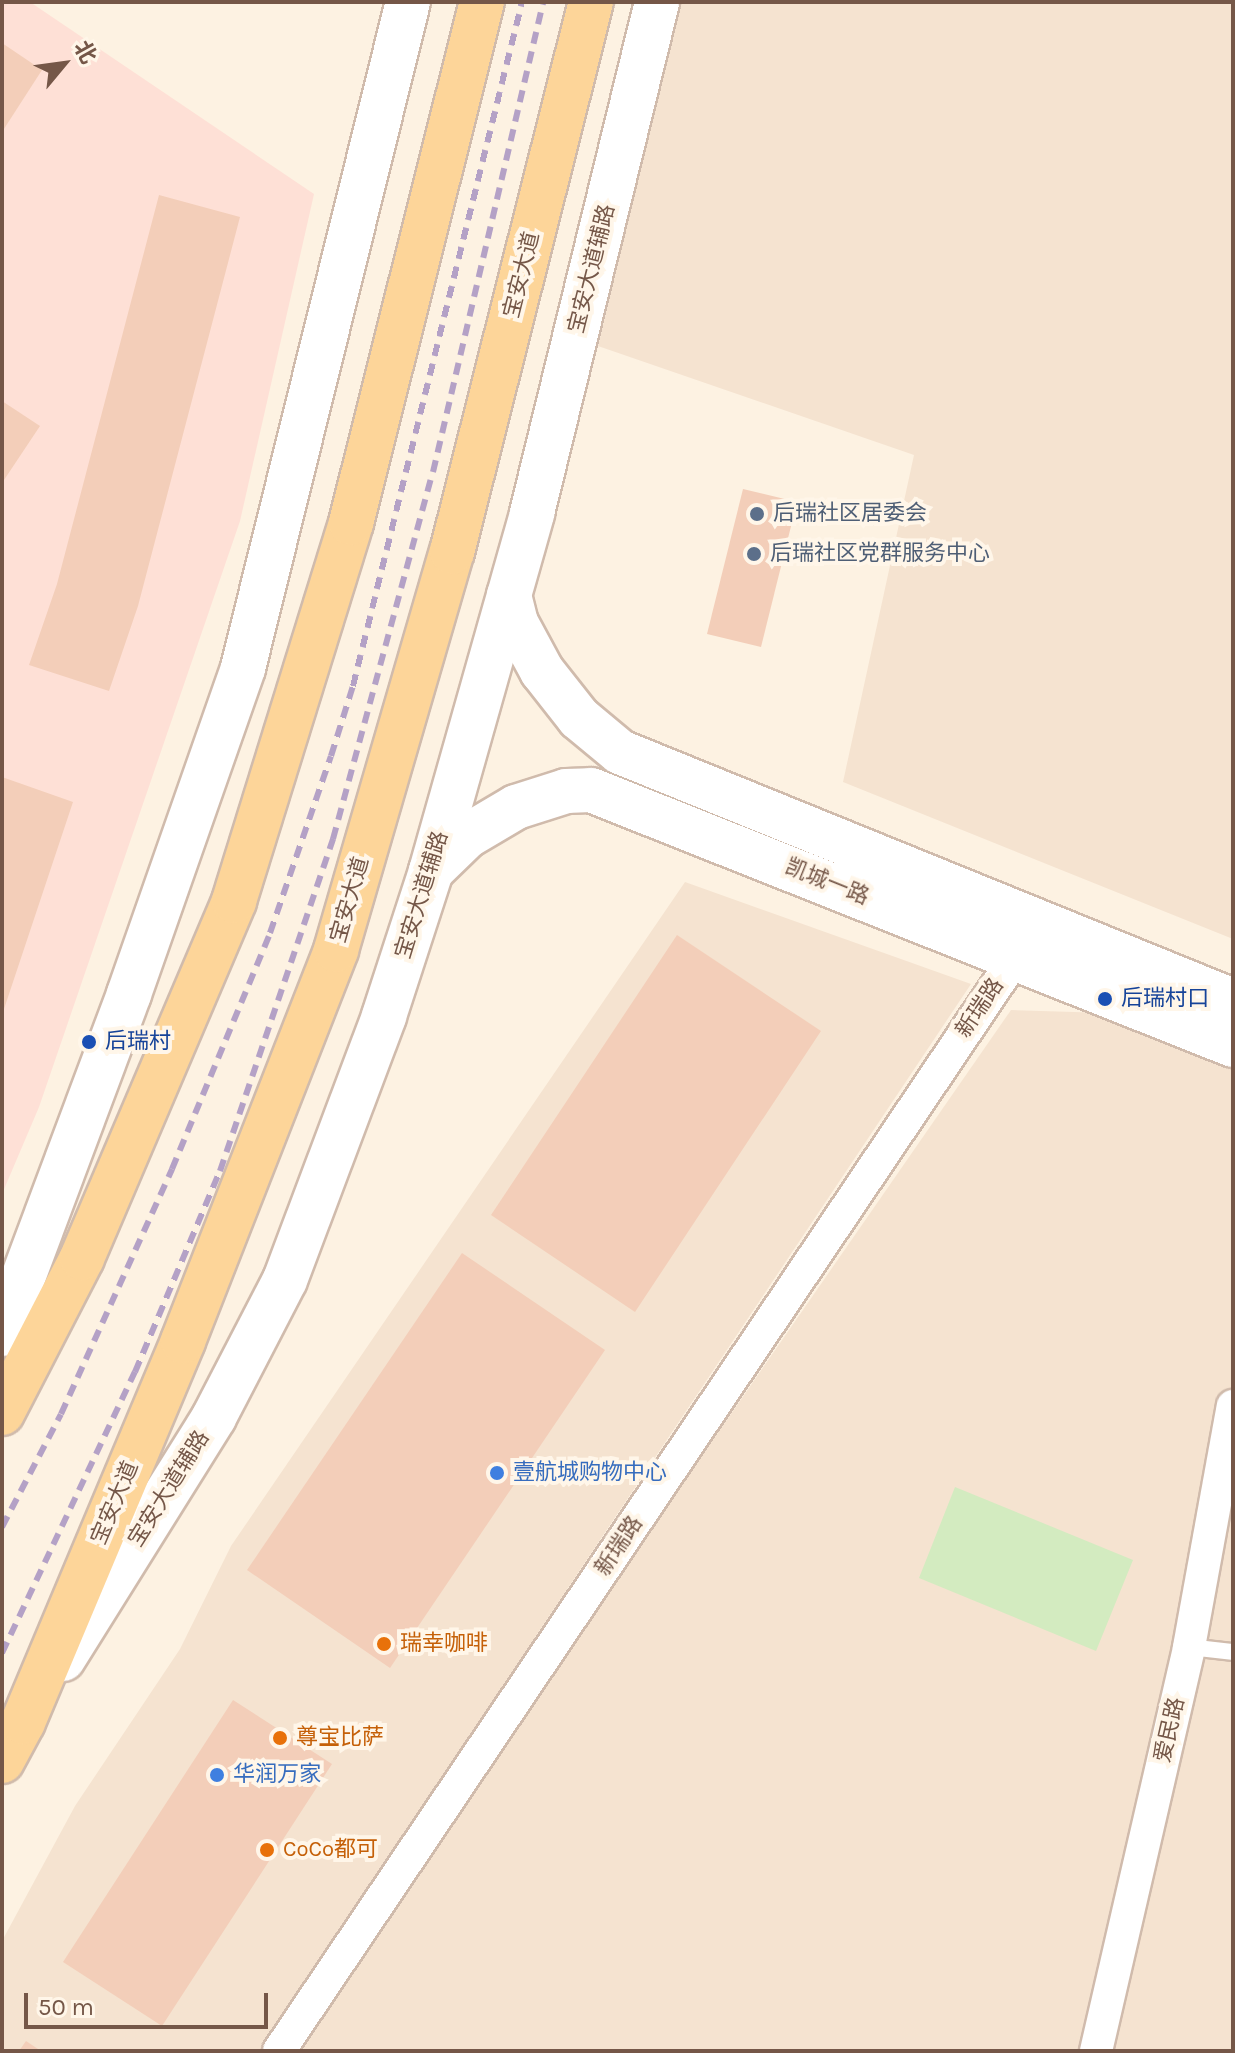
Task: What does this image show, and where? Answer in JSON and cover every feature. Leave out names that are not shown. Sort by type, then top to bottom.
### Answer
[{"type":"main road","points":[[2,1334],[129,994],[243,668],[408,2]]},
{"type":"main road","points":[[2,1413],[82,1258],[234,901],[351,523],[482,2]]},
{"type":"main road","name":"宝安大道","points":[[2,1761],[23,1722],[183,1341],[336,950],[452,552],[591,2]]},
{"type":"main road","name":"宝安大道辅路","points":[[23,1722],[214,1417],[285,1280],[384,1016],[431,871],[509,595],[657,2]]},
{"type":"main road","name":"凯城一路","points":[[509,595],[516,623],[542,671],[579,718],[620,752],[1027,940],[1233,1045]]},
{"type":"main road","name":"凯城一路","points":[[431,871],[467,836],[516,807],[566,791],[591,790],[1027,940],[1233,1001]]},
{"type":"street","name":"新瑞路","points":[[279,2051],[1027,940]]},
{"type":"street","name":"爱民路","points":[[1096,2051],[1189,1647],[1233,1406]]},
{"type":"lane","points":[[1189,1647],[1233,1652]]},
{"type":"shaded area","points":[[2,2],[30,2],[314,194],[240,521],[39,1107],[2,1194]]},
{"type":"shaded area","points":[[681,2],[1233,2],[1233,939],[843,782],[914,455],[598,346]]},
{"type":"shaded area","points":[[685,882],[971,984],[259,2051],[2,2051],[2,1941],[75,1806],[180,1649],[231,1546]]},
{"type":"shaded area","points":[[1011,1010],[1141,1014],[1233,1050],[1233,2051],[289,2051]]},
{"type":"green space","points":[[955,1487],[1133,1560],[1096,1651],[919,1578]]},
{"type":"building","points":[[2,43],[42,70],[2,132]]},
{"type":"building","points":[[159,195],[240,217],[138,606],[109,691],[29,665],[57,584]]},
{"type":"building","points":[[2,401],[40,426],[2,483]]},
{"type":"building","points":[[743,489],[797,502],[761,647],[707,634]]},
{"type":"building","points":[[2,777],[73,802],[3,1012],[2,1012]]},
{"type":"building","points":[[677,935],[821,1031],[635,1312],[491,1215]]},
{"type":"building","points":[[462,1253],[605,1350],[390,1668],[247,1570]]},
{"type":"building","points":[[233,1700],[332,1764],[162,2026],[63,1962]]},
{"type":"building","points":[[26,2041],[41,2051],[19,2051]]},
{"type":"railway","points":[[2,1527],[61,1414],[172,1169],[270,933],[331,756],[353,686],[522,2]]},
{"type":"railway","points":[[2,1653],[135,1372],[220,1171],[333,839],[433,472],[543,2]]},
{"type":"place","name":"后瑞社区居委会","points":[[757,514]]},
{"type":"place","name":"后瑞社区党群服务中心","points":[[754,554]]},
{"type":"place","name":"后瑞村口","points":[[1105,999]]},
{"type":"place","name":"后瑞村","points":[[89,1042]]},
{"type":"place","name":"壹航城购物中心","points":[[497,1473]]},
{"type":"place","name":"瑞幸咖啡","points":[[384,1644]]},
{"type":"place","name":"尊宝比萨","points":[[280,1738]]},
{"type":"place","name":"华润万家","points":[[217,1775]]},
{"type":"place","name":"CoCo都可","points":[[267,1850]]}]
